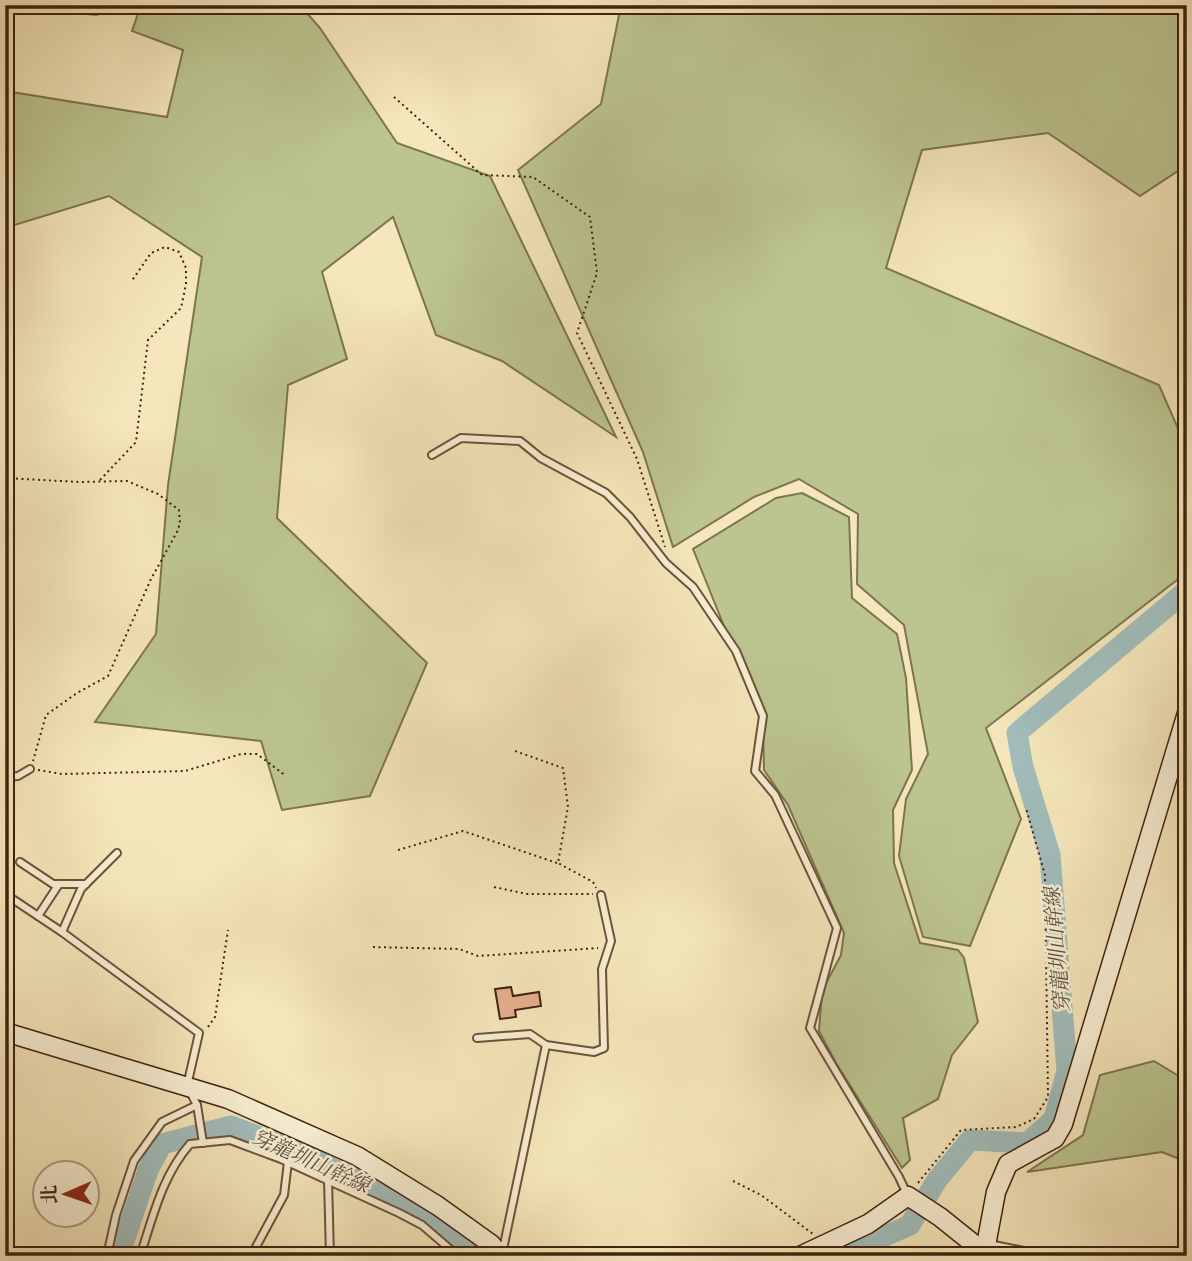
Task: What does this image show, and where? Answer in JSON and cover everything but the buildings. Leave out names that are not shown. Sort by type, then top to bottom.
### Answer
[{"type":"street","points":[[800,1256],[868,1224],[908,1196],[985,1251],[996,1192],[1008,1164],[1055,1138],[1062,1124],[1187,713]]},
{"type":"street","points":[[5,1032],[228,1099],[356,1156],[438,1206],[491,1244],[501,1256]]},
{"type":"lane","points":[[432,455],[461,438],[520,440],[541,458],[606,493],[630,517],[666,563],[693,587],[736,652],[763,716],[755,771],[775,795],[837,928],[810,1028],[908,1196]]},
{"type":"lane","points":[[5,777],[19,776],[30,769]]},
{"type":"lane","points":[[62,932],[81,889],[117,853]]},
{"type":"lane","points":[[20,862],[53,884],[86,884]]},
{"type":"lane","points":[[38,916],[59,884]]},
{"type":"lane","points":[[5,894],[62,932],[199,1033],[187,1086],[197,1105],[203,1143]]},
{"type":"lane","points":[[477,1038],[530,1034],[546,1045],[594,1052],[604,1048],[602,969],[611,941],[601,895]]},
{"type":"lane","points":[[501,1256],[546,1045]]},
{"type":"lane","points":[[107,1256],[116,1215],[134,1161],[162,1122],[197,1105]]},
{"type":"lane","points":[[140,1256],[160,1195],[176,1160],[190,1144],[230,1140],[328,1179],[422,1225],[458,1256]]},
{"type":"lane","points":[[250,1256],[284,1195],[288,1162]]},
{"type":"lane","points":[[328,1179],[330,1256]]},
{"type":"lane","points":[[985,1251],[1049,1256]]},
{"type":"path","points":[[394,97],[482,175],[533,177],[590,217],[597,273],[577,332],[637,459],[666,548],[666,563]]},
{"type":"path","points":[[98,482],[136,442],[148,340],[181,308],[186,268],[179,252],[165,247],[151,253],[131,282]]},
{"type":"path","points":[[5,478],[127,481],[158,494],[179,510],[180,523],[151,579],[108,676],[77,693],[46,715],[30,769],[62,774],[184,771],[242,754],[257,754],[286,775]]},
{"type":"path","points":[[516,751],[563,768],[568,807],[558,863]]},
{"type":"path","points":[[908,1196],[961,1130],[1016,1127],[1034,1119],[1048,1097],[1045,875],[1026,808]]},
{"type":"path","points":[[398,850],[463,831],[558,863],[593,882],[601,895]]},
{"type":"path","points":[[494,887],[527,894],[601,895]]},
{"type":"path","points":[[199,1033],[208,1027],[215,1017],[228,930]]},
{"type":"path","points":[[373,947],[459,949],[478,956],[595,950],[611,941]]},
{"type":"path","points":[[733,1181],[761,1195],[826,1244]]},
{"type":"green space","points":[[5,5],[106,5],[97,15]]},
{"type":"green space","points":[[141,5],[300,5],[320,28],[397,143],[490,176],[616,437],[502,361],[436,335],[393,217],[322,272],[347,359],[288,385],[277,518],[427,663],[370,796],[282,810],[261,741],[95,722],[156,634],[168,485],[202,257],[109,196],[5,228],[5,91],[167,117],[183,50],[132,31]]},
{"type":"green space","points":[[621,5],[1187,5],[1187,165],[1140,196],[1048,133],[922,150],[886,268],[1159,385],[1187,449],[1187,569],[1177,580],[986,728],[1021,819],[970,946],[923,937],[899,856],[906,799],[928,754],[904,625],[857,584],[858,514],[799,479],[754,497],[673,547],[643,452],[518,170],[601,104]]},
{"type":"green space","points":[[802,493],[849,517],[852,598],[897,634],[906,678],[912,770],[893,810],[894,863],[920,943],[958,950],[964,958],[978,1022],[952,1055],[938,1099],[903,1118],[910,1160],[902,1168],[819,1031],[822,991],[841,955],[844,933],[788,805],[764,770],[763,723],[693,549],[776,498]]},
{"type":"green space","points":[[1154,1061],[1187,1081],[1187,1162],[1162,1152],[1027,1172],[1083,1135],[1100,1075]]},
{"type":"waterway","name":"穿龍圳山幹線","points":[[840,1256],[910,1225],[937,1180],[970,1140],[1027,1143],[1054,1119],[1067,1071],[1050,855],[1023,767],[1017,733],[1187,590]]},
{"type":"waterway","name":"穿龍圳山幹線","points":[[119,1256],[148,1170],[162,1144],[231,1126],[299,1152],[430,1217],[480,1256]]}]
